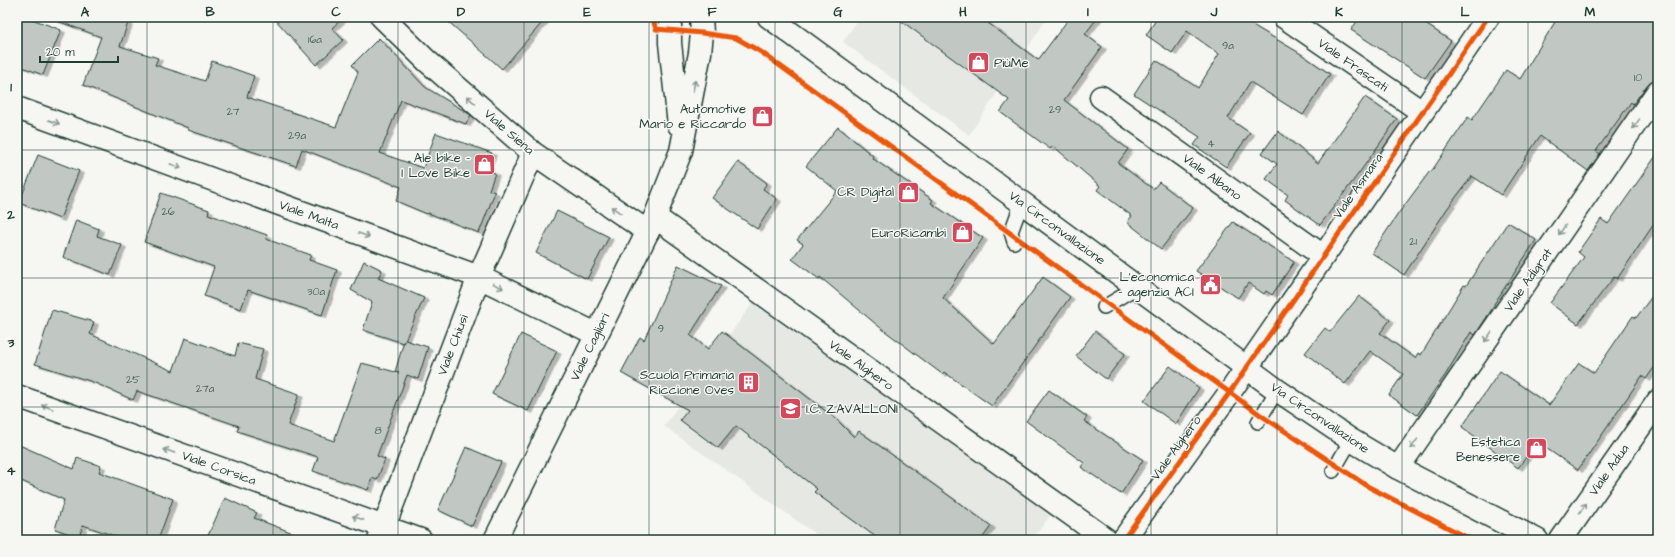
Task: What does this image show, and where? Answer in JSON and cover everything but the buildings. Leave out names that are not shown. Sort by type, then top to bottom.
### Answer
[{"type":"street","name":"Viale Siena","points":[[382,17],[427,61],[532,153],[652,225]]},
{"type":"street","name":"Viale Cagliari","points":[[670,17],[670,43],[681,151]]},
{"type":"street","name":"Viale Cagliari","points":[[495,540],[596,334],[652,225],[681,151],[700,53],[702,32],[701,17]]},
{"type":"street","name":"Via Circonvallazione","points":[[769,17],[1277,390],[1351,440],[1398,468],[1534,539]]},
{"type":"street","name":"Viale Frascati","points":[[1284,17],[1422,112]]},
{"type":"street","name":"Viale Asmara","points":[[1246,367],[1488,17]]},
{"type":"street","name":"Viale Adigrat","points":[[1398,468],[1658,91]]},
{"type":"street","name":"Viale Albano","points":[[1101,97],[1323,256]]},
{"type":"street","name":"Viale Malta","points":[[17,108],[479,277],[596,334]]},
{"type":"street","name":"Viale Chiusi","points":[[381,533],[479,277],[532,153]]},
{"type":"street","name":"Viale Alghero","points":[[652,225],[1106,540]]},
{"type":"street","name":"Viale Alghero","points":[[1123,540],[1246,367]]},
{"type":"street","name":"Viale Corsica","points":[[17,396],[381,533],[421,540]]},
{"type":"street","name":"Viale Adua","points":[[1561,540],[1658,401]]},
{"type":"lane","points":[[1014,242],[1011,232],[1022,202]]},
{"type":"lane","points":[[1104,306],[1137,287]]},
{"type":"lane","points":[[1258,422],[1277,390]]},
{"type":"lane","points":[[1333,471],[1351,440]]},
{"type":"shaded area","points":[[860,17],[1048,17],[969,135],[843,42]]},
{"type":"shaded area","name":"I.C. ZAVALLONI","points":[[754,301],[1052,513],[1032,540],[824,540],[664,426]]},
{"type":"cycle path","points":[[652,17],[656,29],[736,38],[761,52],[1262,416],[1369,487],[1472,540]]},
{"type":"cycle path","points":[[1123,540],[1230,392],[1488,17]]},
{"type":"place","name":"PiùMe","points":[[979,63]]},
{"type":"place","name":"Automotive Mario e Riccardo","points":[[762,116]]},
{"type":"place","name":"Ale bike - I Love Bike","points":[[485,165]]},
{"type":"place","name":"CR Digital","points":[[909,192]]},
{"type":"place","name":"EuroRicambi","points":[[962,233]]},
{"type":"place","name":"L'economica - agenzia ACI","points":[[1210,284]]},
{"type":"place","name":"Scuola Primaria Riccione Oves","points":[[749,382]]},
{"type":"place","name":"I.C. ZAVALLONI","points":[[791,409]]},
{"type":"place","name":"Estetica Benessere","points":[[1536,449]]}]
